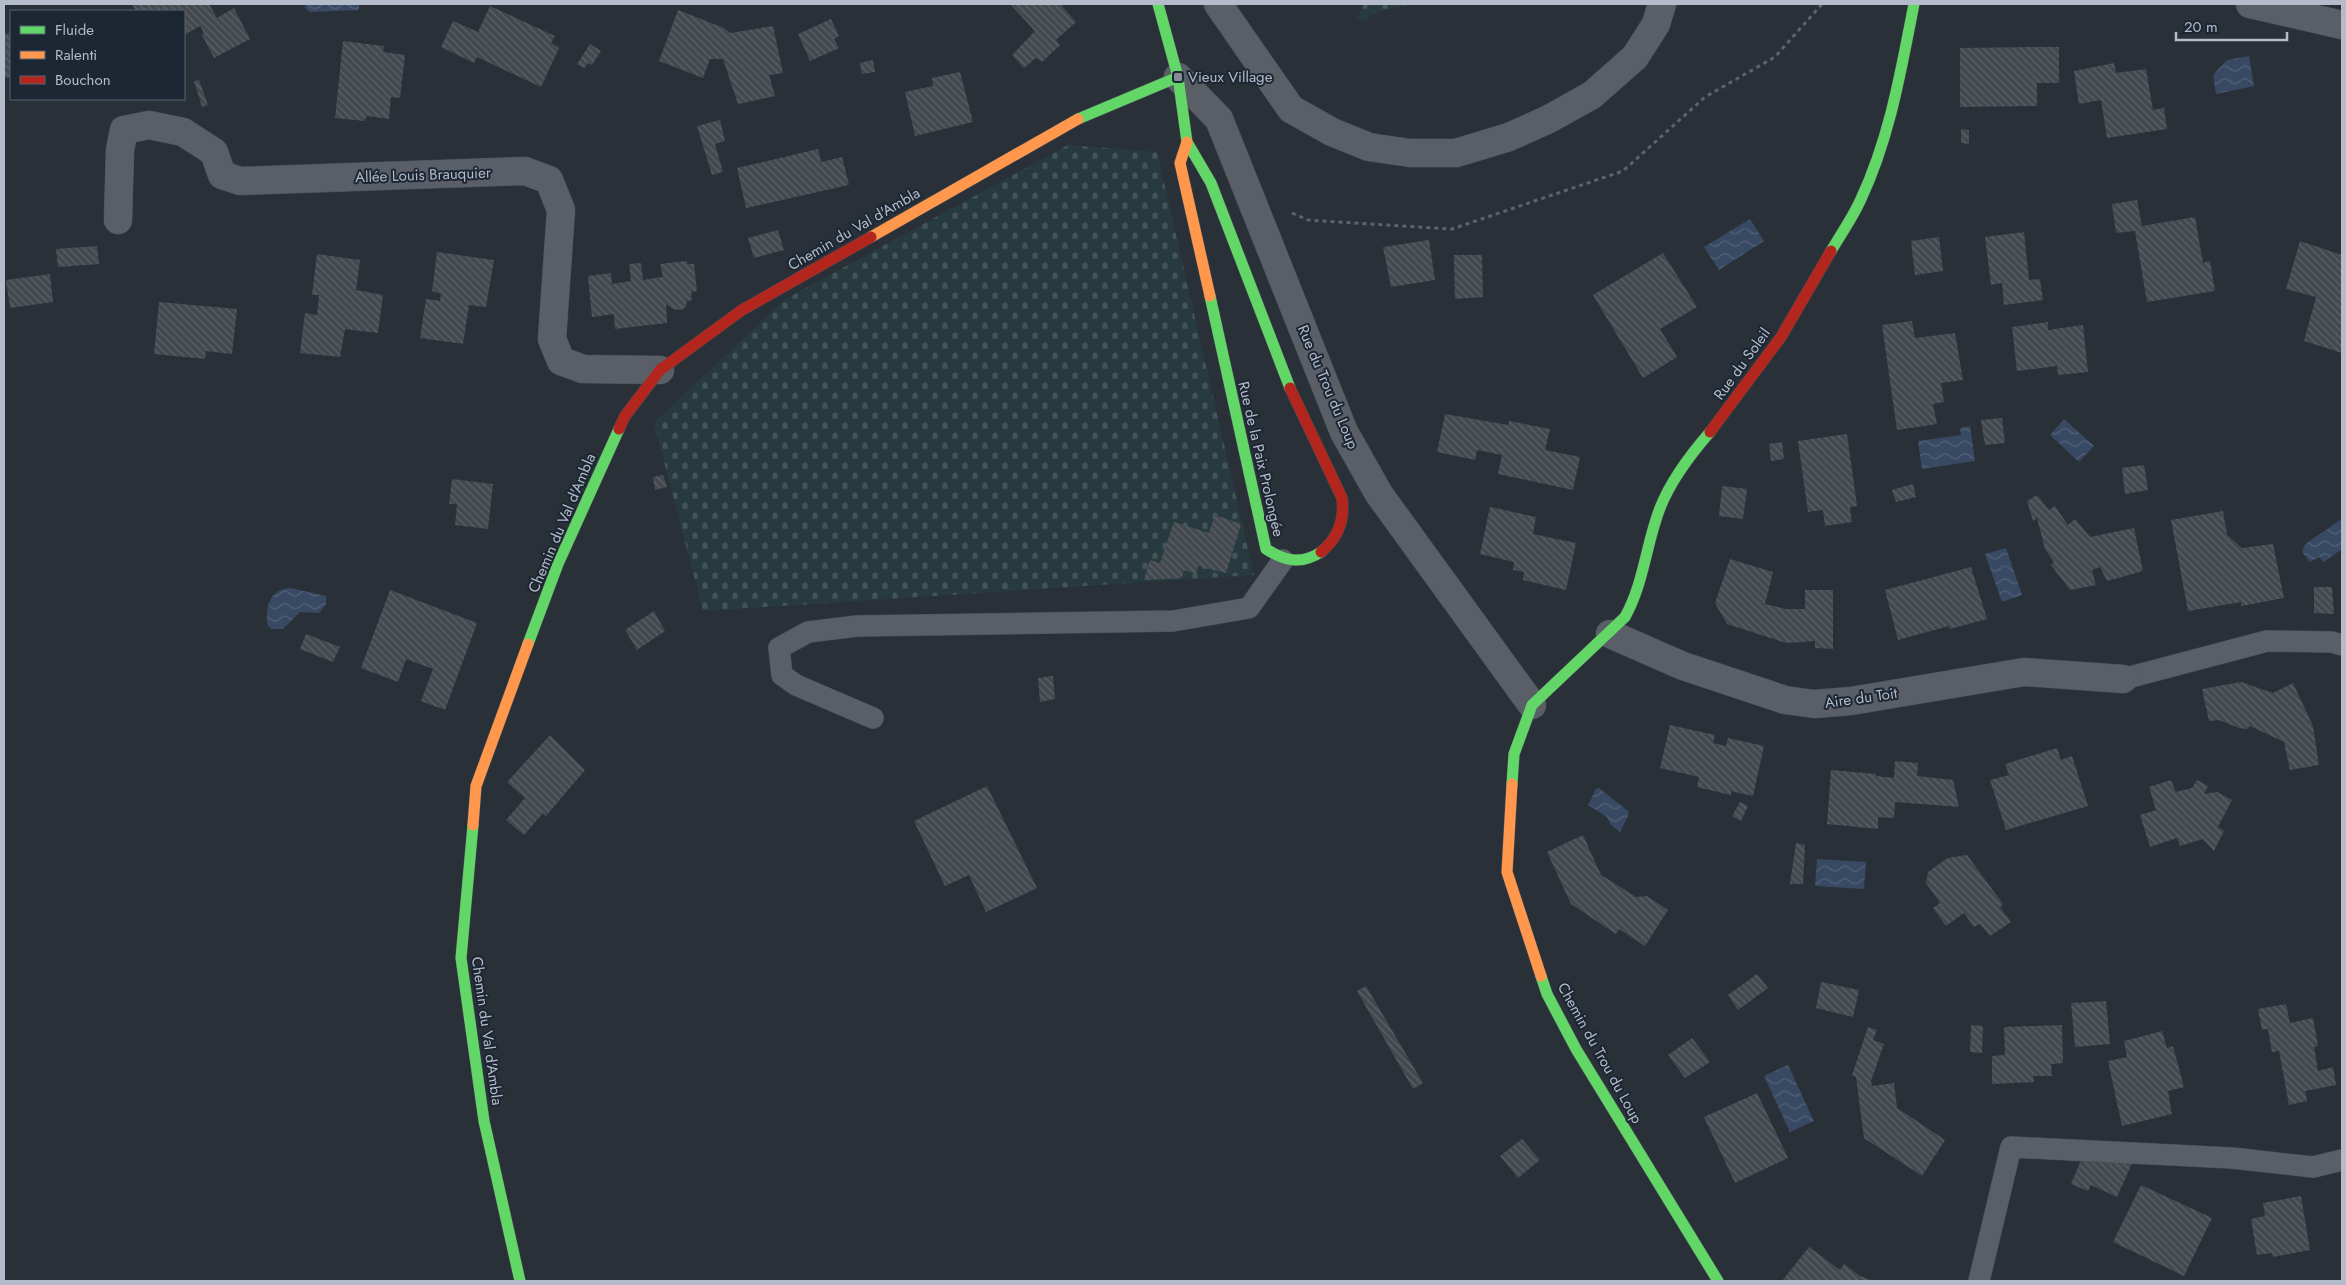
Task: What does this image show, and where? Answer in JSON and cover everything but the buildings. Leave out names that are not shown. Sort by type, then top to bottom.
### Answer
[{"type":"street","name":"Rue de la Paix Prolongée","points":[[1158,4],[1178,77],[1187,142],[1210,183],[1285,377],[1342,498],[1343,516],[1334,540],[1321,555],[1302,561],[1284,560],[1266,549],[1180,163],[1187,142]]},
{"type":"street","points":[[1218,4],[1291,109],[1332,132],[1369,147],[1419,153],[1456,153],[1509,136],[1549,119],[1592,95],[1635,57],[1656,24],[1662,4]]},
{"type":"street","name":"Rue du Soleil","points":[[1532,705],[1610,634],[1625,616],[1634,601],[1660,508],[1685,461],[1726,411],[1781,337],[1861,199],[1883,143],[1898,88],[1914,4]]},
{"type":"street","points":[[2250,4],[2342,24]]},
{"type":"street","name":"Rue du Trou du Loup","points":[[1178,77],[1219,119],[1250,192],[1344,432],[1379,494],[1532,705]]},
{"type":"street","name":"Chemin du Val d'Ambla","points":[[520,1281],[484,1121],[461,958],[476,786],[558,564],[625,416],[660,370],[742,310],[1074,121],[1178,77]]},
{"type":"street","name":"Allée Louis Brauquier","points":[[118,220],[120,150],[124,130],[149,125],[183,132],[214,152],[222,175],[240,181],[525,171],[549,180],[561,210],[552,339],[561,361],[583,369],[660,370]]},
{"type":"street","name":"Aire du Toit","points":[[1610,634],[1683,666],[1784,700],[1814,704],[1851,701],[2024,672],[2123,679]]},
{"type":"street","name":"Chemin du Trou du Loup","points":[[1532,705],[1514,754],[1507,872],[1510,882],[1547,994],[1576,1049],[1718,1281]]},
{"type":"lane","points":[[873,718],[796,685],[782,675],[779,648],[808,632],[857,626],[1173,621],[1249,608],[1284,560]]},
{"type":"lane","points":[[2123,679],[2267,641],[2332,642],[2342,645]]},
{"type":"lane","points":[[1979,1281],[2010,1147],[2232,1158],[2313,1167],[2342,1160]]},
{"type":"path","points":[[1250,192],[1308,220],[1452,229],[1623,171],[1705,97],[1775,57],[1822,4]]},
{"type":"green space","points":[[1364,4],[1410,4],[1371,14],[1366,22],[1357,18]]},
{"type":"green space","points":[[1068,145],[1157,152],[1254,575],[703,611],[654,423],[784,300]]},
{"type":"water","points":[[306,4],[359,4],[359,10],[310,12],[305,8]]},
{"type":"water","points":[[2249,56],[2254,86],[2216,94],[2213,75],[2227,60]]},
{"type":"water","points":[[1750,219],[1764,241],[1719,270],[1704,247]]},
{"type":"water","points":[[2064,419],[2094,446],[2079,462],[2050,435]]},
{"type":"water","points":[[1970,426],[1975,461],[1922,469],[1918,441],[1961,435],[1960,428]]},
{"type":"water","points":[[2342,519],[2342,549],[2324,562],[2319,557],[2310,562],[2302,552],[2305,544]]},
{"type":"water","points":[[2006,548],[2022,595],[2002,602],[1985,554]]},
{"type":"water","points":[[290,588],[326,596],[326,604],[319,613],[300,612],[283,629],[271,629],[267,624],[267,611],[270,600],[277,592]]},
{"type":"water","points":[[1599,788],[1628,811],[1629,814],[1620,832],[1611,825],[1607,817],[1588,805],[1596,789]]},
{"type":"water","points":[[1817,859],[1866,862],[1864,889],[1815,886]]},
{"type":"water","points":[[1788,1065],[1814,1121],[1790,1132],[1764,1076]]},
{"type":"traffic: fast","points":[[1158,4],[1178,77],[1187,142],[1211,183],[1290,388]]},
{"type":"traffic: fast","points":[[1831,251],[1858,206],[1880,152],[1894,103],[1914,4]]},
{"type":"traffic: fast","points":[[1078,119],[1178,77]]},
{"type":"traffic: fast","points":[[1210,296],[1266,549],[1286,559],[1293,560],[1307,559],[1321,552]]},
{"type":"traffic: fast","points":[[528,644],[558,564],[619,429]]},
{"type":"traffic: fast","points":[[1512,784],[1514,754],[1532,705],[1625,617],[1637,591],[1655,522],[1664,498],[1682,468],[1710,432]]},
{"type":"traffic: fast","points":[[473,825],[461,958],[484,1121],[520,1281]]},
{"type":"traffic: fast","points":[[1541,976],[1547,994],[1576,1049],[1718,1281]]},
{"type":"traffic: slow","points":[[871,237],[1078,119]]},
{"type":"traffic: slow","points":[[1187,142],[1180,163],[1210,296]]},
{"type":"traffic: slow","points":[[473,825],[476,786],[528,644]]},
{"type":"traffic: slow","points":[[1512,784],[1507,872],[1541,976]]},
{"type":"traffic: jam","points":[[619,429],[625,416],[660,370],[742,310],[871,237]]},
{"type":"traffic: jam","points":[[1710,432],[1781,337],[1831,251]]},
{"type":"traffic: jam","points":[[1290,388],[1342,498],[1343,506],[1339,528],[1332,541],[1321,552]]},
{"type":"place","name":"Vieux Village","points":[[1178,77]]}]
